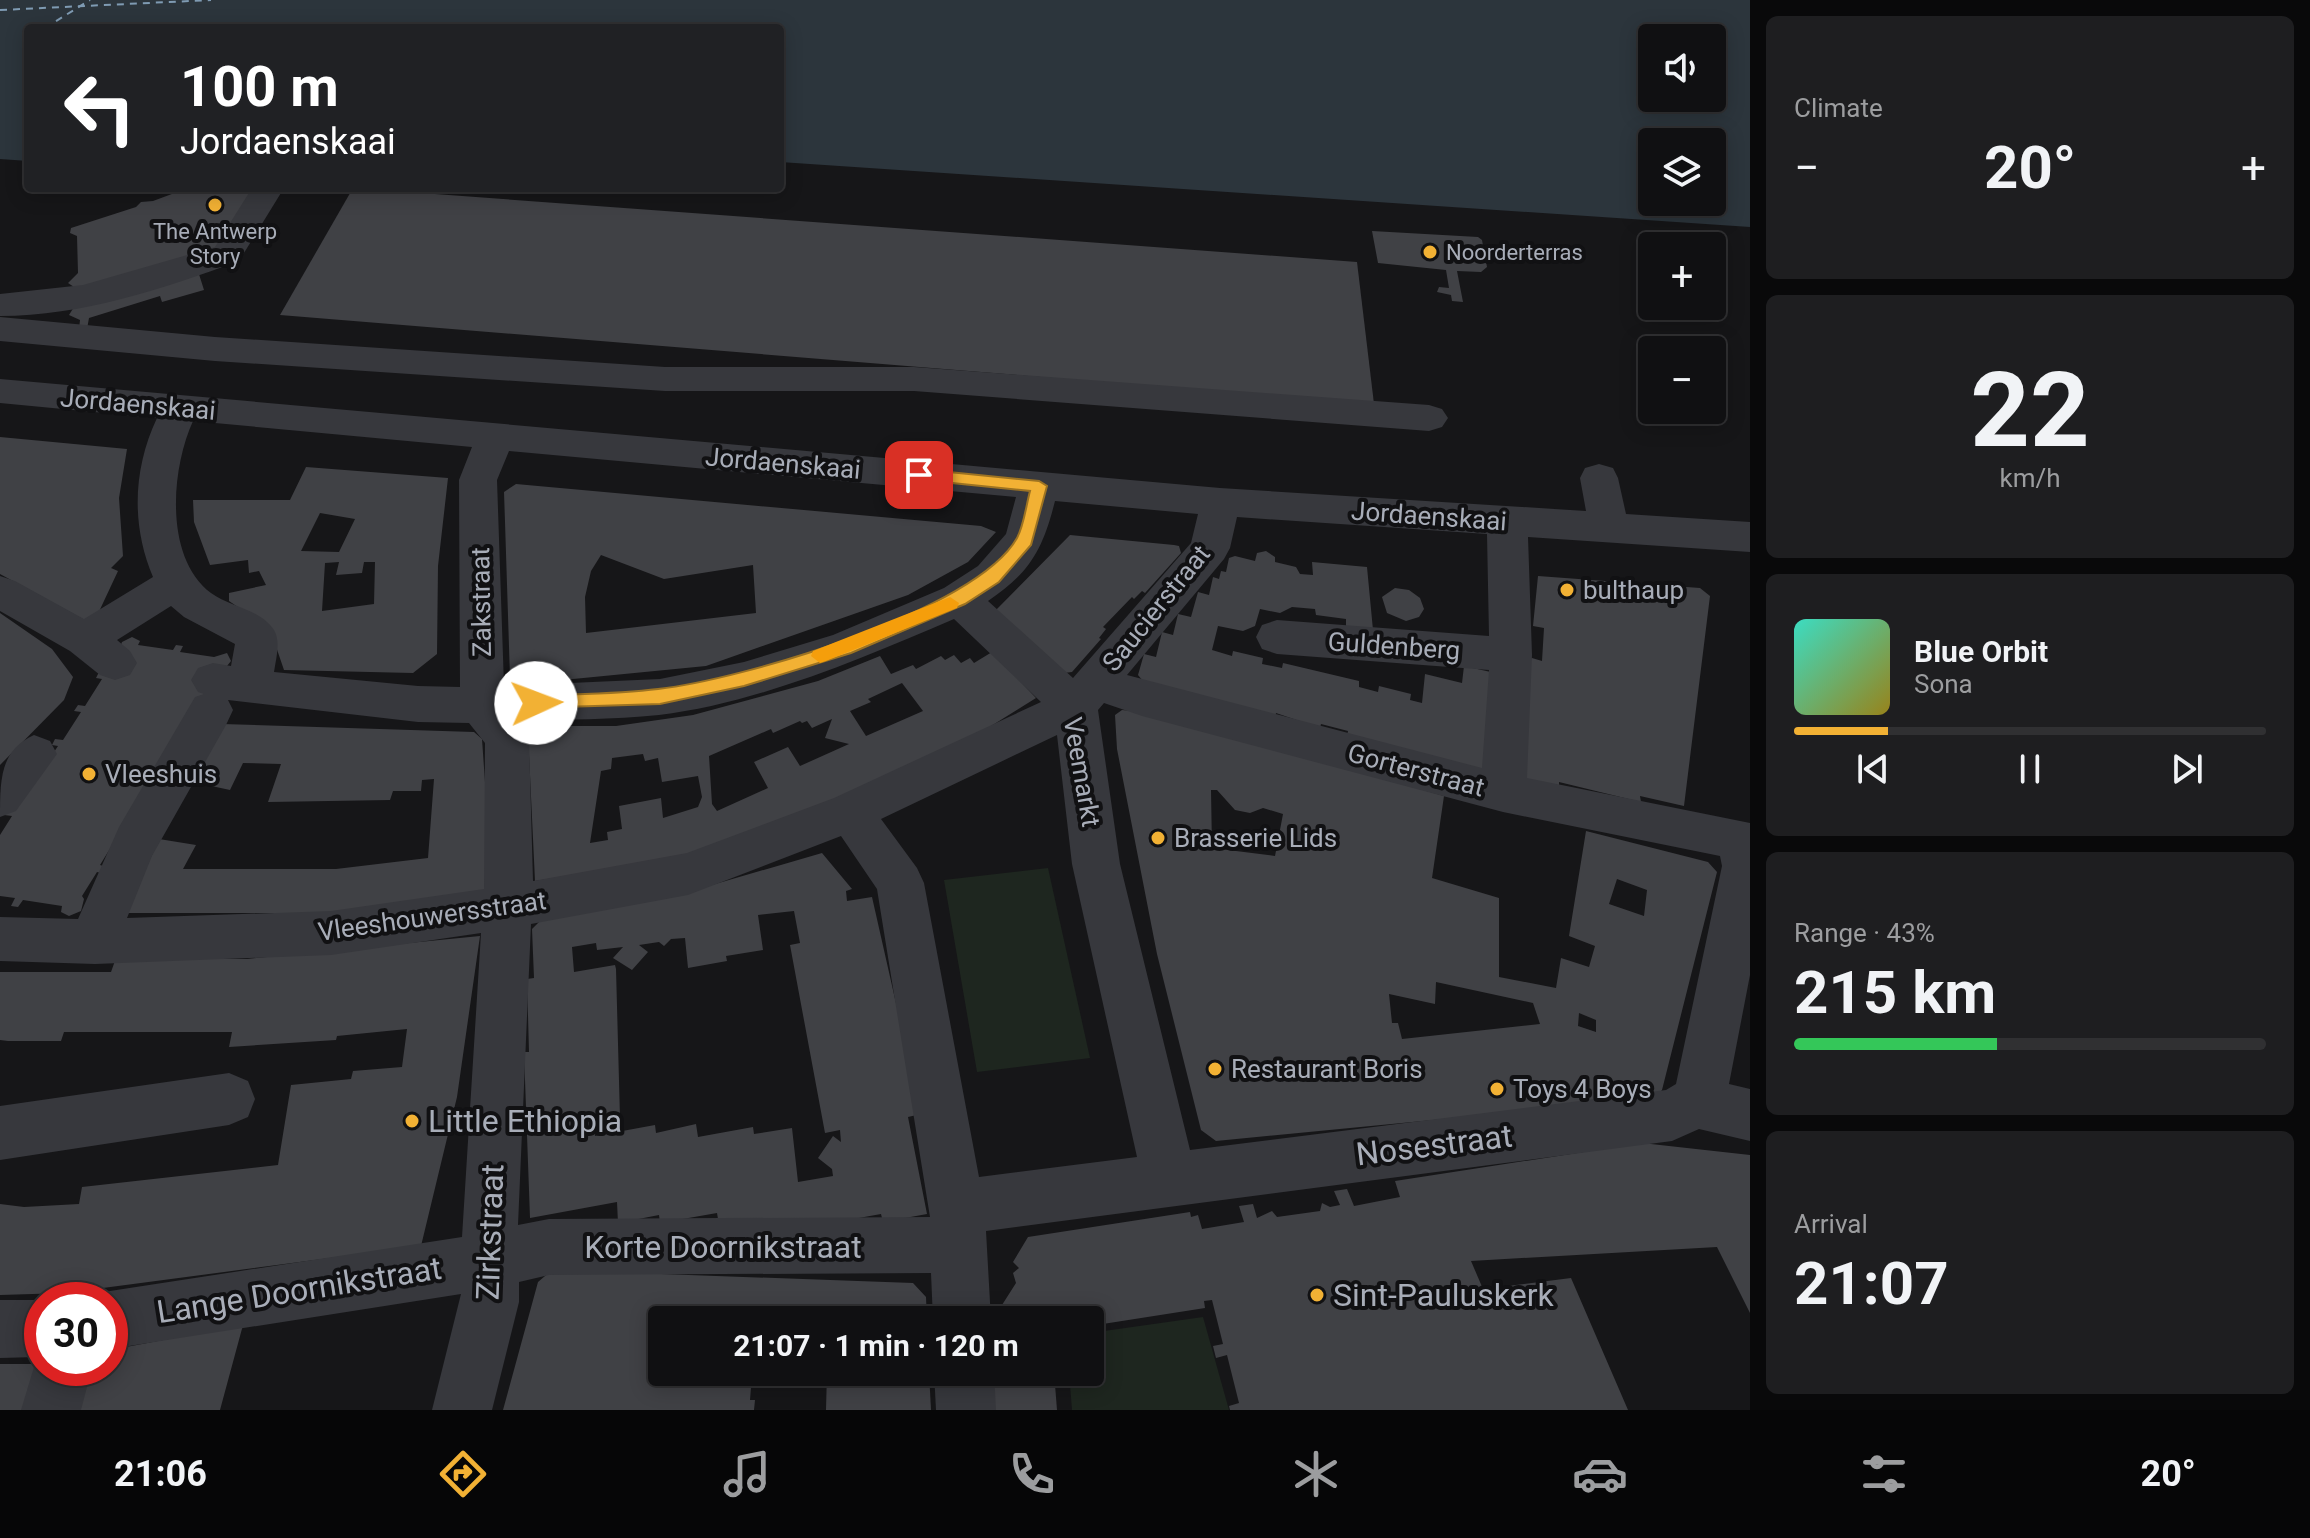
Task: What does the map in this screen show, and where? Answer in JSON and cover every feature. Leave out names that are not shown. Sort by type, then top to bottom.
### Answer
[{"type":"street","points":[[15,305],[66,298],[200,264],[227,254],[266,192]]},
{"type":"street","points":[[0,329],[215,349],[665,379],[914,379],[1429,418]]},
{"type":"street","points":[[335,420],[353,384]]},
{"type":"street","name":"Jordaenskaai","points":[[3,396],[335,420],[1220,502],[1750,537]]},
{"type":"street","points":[[95,942],[118,875],[142,828],[198,741],[236,698],[257,639],[243,625],[198,606],[175,583],[162,545],[156,505],[160,457],[180,408]]},
{"type":"street","name":"Zakstraat","points":[[481,705],[483,664],[478,480],[496,436]]},
{"type":"street","points":[[1599,478],[1609,528]]},
{"type":"street","points":[[236,698],[323,720],[332,696],[418,704],[481,705],[660,697],[744,679],[845,648],[959,599],[993,577],[1025,540],[1039,486]]},
{"type":"street","name":"Saucierstraat","points":[[1085,694],[1210,548],[1220,502]]},
{"type":"street","points":[[1503,793],[1511,655],[1507,521]]},
{"type":"street","points":[[0,592],[100,651],[175,583]]},
{"type":"street","points":[[959,599],[1085,694]]},
{"type":"street","name":"Guldenberg","points":[[1277,637],[1511,655]]},
{"type":"street","name":"Gorterstraat","points":[[1085,694],[1142,698],[1503,793],[1746,838]]},
{"type":"street","name":"Veemarkt","points":[[850,812],[1085,694],[1096,864],[1169,1177]]},
{"type":"street","points":[[481,705],[507,739],[510,795],[508,907]]},
{"type":"street","points":[[1,793],[34,754]]},
{"type":"street","points":[[850,812],[900,883],[958,1226],[961,1306]]},
{"type":"street","name":"Vleeshouwersstraat","points":[[0,939],[95,942],[331,933],[508,907],[688,874],[850,812]]},
{"type":"street","points":[[1746,838],[1746,866],[1705,1078],[1696,1102],[1750,1115]]},
{"type":"street","name":"Zirkstraat","points":[[462,1410],[490,1302],[488,1259],[508,907]]},
{"type":"street","points":[[0,1133],[229,1099]]},
{"type":"street","name":"Nosestraat","points":[[1169,1177],[1672,1115],[1696,1102]]},
{"type":"street","points":[[958,1226],[1169,1177]]},
{"type":"street","name":"Korte Doornikstraat","points":[[488,1259],[549,1247],[958,1226]]},
{"type":"street","name":"Lange Doornikstraat","points":[[128,1317],[438,1270],[488,1259]]},
{"type":"street","points":[[0,1329],[24,1328]]},
{"type":"street","points":[[51,1410],[57,1386]]},
{"type":"street","points":[[965,1386],[966,1410]]},
{"type":"shaded area","points":[[0,0],[1750,0],[1750,227],[784,162],[784,24],[24,24],[24,161],[0,159]]},
{"type":"shaded area","points":[[1048,868],[1090,1058],[977,1072],[944,880]]},
{"type":"shaded area","points":[[1203,1317],[1229,1410],[1072,1410],[1070,1386],[1104,1386],[1104,1331]]},
{"type":"building","points":[[177,192],[278,192],[198,271],[204,290],[162,302],[160,296],[89,318],[87,329],[79,329],[80,320],[69,315],[74,307],[74,287],[68,283],[78,273],[77,236],[70,233],[71,228],[136,207],[141,202]]},
{"type":"building","points":[[351,192],[407,192],[1357,262],[1374,404],[280,315]]},
{"type":"building","name":"Noorderterras","points":[[1372,231],[1478,237],[1482,240],[1487,267],[1481,272],[1457,271],[1463,302],[1452,301],[1451,295],[1437,292],[1439,287],[1449,288],[1446,270],[1378,263]]},
{"type":"building","points":[[0,437],[127,449],[119,498],[123,556],[111,568],[118,571],[96,618],[88,622],[0,574]]},
{"type":"building","points":[[306,467],[448,478],[438,566],[437,654],[413,673],[284,670],[270,629],[229,601],[229,593],[266,585],[259,571],[249,573],[248,560],[210,565],[194,522],[193,500],[290,500]],"holes":[[[320,513],[355,519],[339,552],[301,551]],[[339,562],[336,575],[362,573],[364,562],[375,562],[374,604],[322,611],[325,563]]]},
{"type":"building","points":[[516,484],[981,526],[996,532],[968,562],[908,595],[706,666],[522,684],[510,678],[504,492]],"holes":[[[601,555],[664,579],[753,565],[756,613],[586,633],[585,597],[591,571]]]},
{"type":"building","points":[[1070,535],[1174,545],[1179,546],[1181,553],[1145,593],[1142,591],[1134,599],[1132,597],[1103,627],[1106,629],[1101,639],[1072,672],[1064,673],[995,611]]},
{"type":"building","points":[[1266,551],[1275,557],[1275,562],[1296,567],[1300,574],[1313,575],[1312,562],[1367,567],[1373,630],[1346,627],[1346,619],[1316,615],[1315,609],[1292,607],[1280,613],[1260,609],[1255,626],[1243,631],[1218,626],[1212,650],[1232,656],[1233,651],[1263,658],[1262,664],[1282,668],[1283,663],[1359,681],[1359,687],[1378,692],[1379,686],[1411,694],[1410,700],[1422,703],[1425,674],[1462,683],[1464,666],[1504,675],[1532,658],[1542,661],[1544,628],[1533,626],[1538,576],[1700,588],[1710,596],[1684,806],[1640,796],[1641,802],[1559,782],[1559,788],[1347,736],[1348,731],[1321,724],[1320,728],[1276,713],[1275,718],[1147,686],[1138,675],[1144,654],[1156,657],[1162,632],[1173,635],[1178,614],[1191,617],[1198,592],[1209,595],[1213,577],[1219,579],[1221,571],[1226,572],[1229,558],[1235,556],[1255,561],[1257,553]]},
{"type":"building","points":[[1395,588],[1409,590],[1420,598],[1424,609],[1419,617],[1406,621],[1387,613],[1382,597]]},
{"type":"building","points":[[0,613],[52,649],[73,677],[64,700],[0,765]]},
{"type":"building","name":"Vleeshuis","points":[[132,637],[140,641],[138,645],[173,650],[176,645],[183,646],[180,652],[214,657],[227,653],[231,661],[206,692],[100,865],[109,868],[105,874],[97,872],[82,896],[81,911],[69,916],[61,912],[62,906],[23,900],[18,907],[11,906],[15,898],[0,896],[0,835],[12,816],[4,815],[44,767],[58,746],[52,745],[55,739],[63,740],[81,712],[74,711],[78,705],[85,706],[102,679],[96,678],[99,672],[119,650],[122,642]]},
{"type":"building","points":[[992,652],[1036,698],[975,736],[716,852],[535,881],[528,733],[536,726],[616,726],[693,715],[818,681],[880,656],[891,674],[913,665],[916,669],[941,656],[945,660],[954,655],[961,663],[970,658],[974,663]],"holes":[[[902,683],[923,711],[866,736],[850,711]],[[832,719],[825,738],[849,744],[800,766],[788,747],[754,762],[768,788],[717,811],[712,804],[709,756],[771,729],[773,733],[800,721],[807,721],[812,728]],[[643,754],[645,761],[658,758],[662,782],[698,776],[702,797],[698,807],[663,818],[661,798],[619,806],[622,829],[607,832],[608,840],[590,843],[601,771],[611,769],[612,758]]]},
{"type":"building","points":[[1122,710],[1154,713],[1444,796],[1432,878],[1499,898],[1499,977],[1556,988],[1561,958],[1589,967],[1595,946],[1569,936],[1586,831],[1708,862],[1717,872],[1662,1090],[1657,1095],[1577,1106],[1216,1141],[1201,1130],[1157,954],[1117,749],[1115,715]],"holes":[[[1211,790],[1217,790],[1235,810],[1250,813],[1263,808],[1283,814],[1275,856],[1212,848]],[[1617,879],[1647,890],[1644,916],[1609,904]],[[1436,982],[1533,1003],[1540,1024],[1402,1039],[1398,1023],[1392,1023],[1389,994],[1435,1004]],[[1579,1013],[1596,1020],[1596,1032],[1578,1026]]]},
{"type":"building","points":[[222,724],[474,732],[482,739],[488,825],[484,895],[330,913],[126,913],[159,839],[196,845],[183,869],[336,869],[428,858],[434,779],[422,780],[421,791],[393,791],[390,800],[268,802],[281,764],[243,763],[230,790],[193,782]]},
{"type":"building","points":[[822,853],[852,889],[846,891],[847,901],[872,897],[921,1114],[908,1117],[927,1214],[883,1222],[881,1214],[803,1228],[719,1225],[717,1213],[660,1223],[659,1215],[618,1223],[617,1202],[530,1218],[524,1052],[529,1052],[527,979],[534,978],[532,929],[543,918],[681,894]],"holes":[[[794,911],[800,943],[790,945],[825,1133],[840,1130],[841,1142],[833,1136],[818,1158],[832,1169],[833,1176],[798,1182],[792,1128],[754,1134],[753,1127],[698,1137],[696,1124],[656,1133],[655,1125],[595,1136],[594,1122],[620,1118],[616,969],[615,965],[574,972],[572,947],[596,943],[597,950],[623,947],[613,958],[632,970],[648,952],[639,945],[659,942],[664,946],[671,939],[685,938],[688,968],[727,961],[726,956],[763,950],[758,915]]]},
{"type":"building","points":[[480,936],[457,1097],[421,1246],[128,1285],[128,1282],[24,1282],[24,1294],[0,1295],[0,1204],[24,1207],[79,1204],[82,1187],[278,1165],[291,1085],[351,1079],[353,1071],[402,1067],[407,1029],[337,1036],[336,1040],[229,1047],[232,1032],[64,1032],[61,1041],[0,1040],[0,972],[111,972],[116,958],[247,959]]},
{"type":"building","points":[[1642,1143],[1750,1155],[1750,1313],[1717,1247],[1471,1261],[1483,1289],[1571,1278],[1628,1410],[1230,1410],[1229,1406],[1239,1403],[1227,1355],[1216,1358],[1213,1346],[1223,1344],[1212,1300],[1204,1301],[1205,1308],[1104,1324],[1104,1306],[991,1306],[1002,1305],[1016,1283],[1013,1273],[1019,1268],[1013,1262],[1028,1237],[1190,1212],[1191,1217],[1198,1215],[1202,1229],[1244,1222],[1239,1206],[1253,1204],[1257,1218],[1272,1211],[1277,1217],[1320,1211],[1322,1203],[1330,1207],[1340,1205],[1334,1191],[1347,1189],[1354,1206],[1400,1197],[1395,1181]]},
{"type":"building","points":[[552,1270],[913,1283],[926,1297],[926,1306],[648,1306],[648,1386],[751,1386],[750,1400],[755,1400],[754,1410],[503,1410],[538,1282]]},
{"type":"building","points":[[243,1325],[220,1410],[65,1410],[72,1386],[128,1386],[128,1347]]},
{"type":"building","points":[[0,1364],[24,1364],[24,1386],[40,1386],[31,1410],[0,1410]]},
{"type":"building","points":[[827,1386],[930,1386],[931,1410],[826,1410]]},
{"type":"building","points":[[991,1386],[1055,1386],[1057,1410],[993,1410]]},
{"type":"ferry route","points":[[80,6],[90,0]]},
{"type":"ferry route","points":[[80,6],[211,0]]},
{"type":"ferry route","points":[[0,10],[80,6]]},
{"type":"ferry route","points":[[51,24],[80,6]]},
{"type":"slow traffic","points":[[820,656],[950,603]]},
{"type":"place","name":"The Antwerp Story","points":[[215,205]]},
{"type":"place","name":"Noorderterras","points":[[1430,252]]},
{"type":"place","name":"bulthaup","points":[[1567,590]]},
{"type":"place","name":"Vleeshuis","points":[[89,774]]},
{"type":"place","name":"Brasserie Lids","points":[[1158,838]]},
{"type":"place","name":"Restaurant Boris","points":[[1215,1069]]},
{"type":"place","name":"Toys 4 Boys","points":[[1497,1089]]},
{"type":"place","name":"Little Ethiopia","points":[[412,1121]]},
{"type":"place","name":"Sint-Pauluskerk","points":[[1317,1295]]},
{"type":"route","points":[[536,703],[660,697],[744,679],[845,648],[959,599],[993,577],[1025,540],[1039,486],[919,475]]}]
